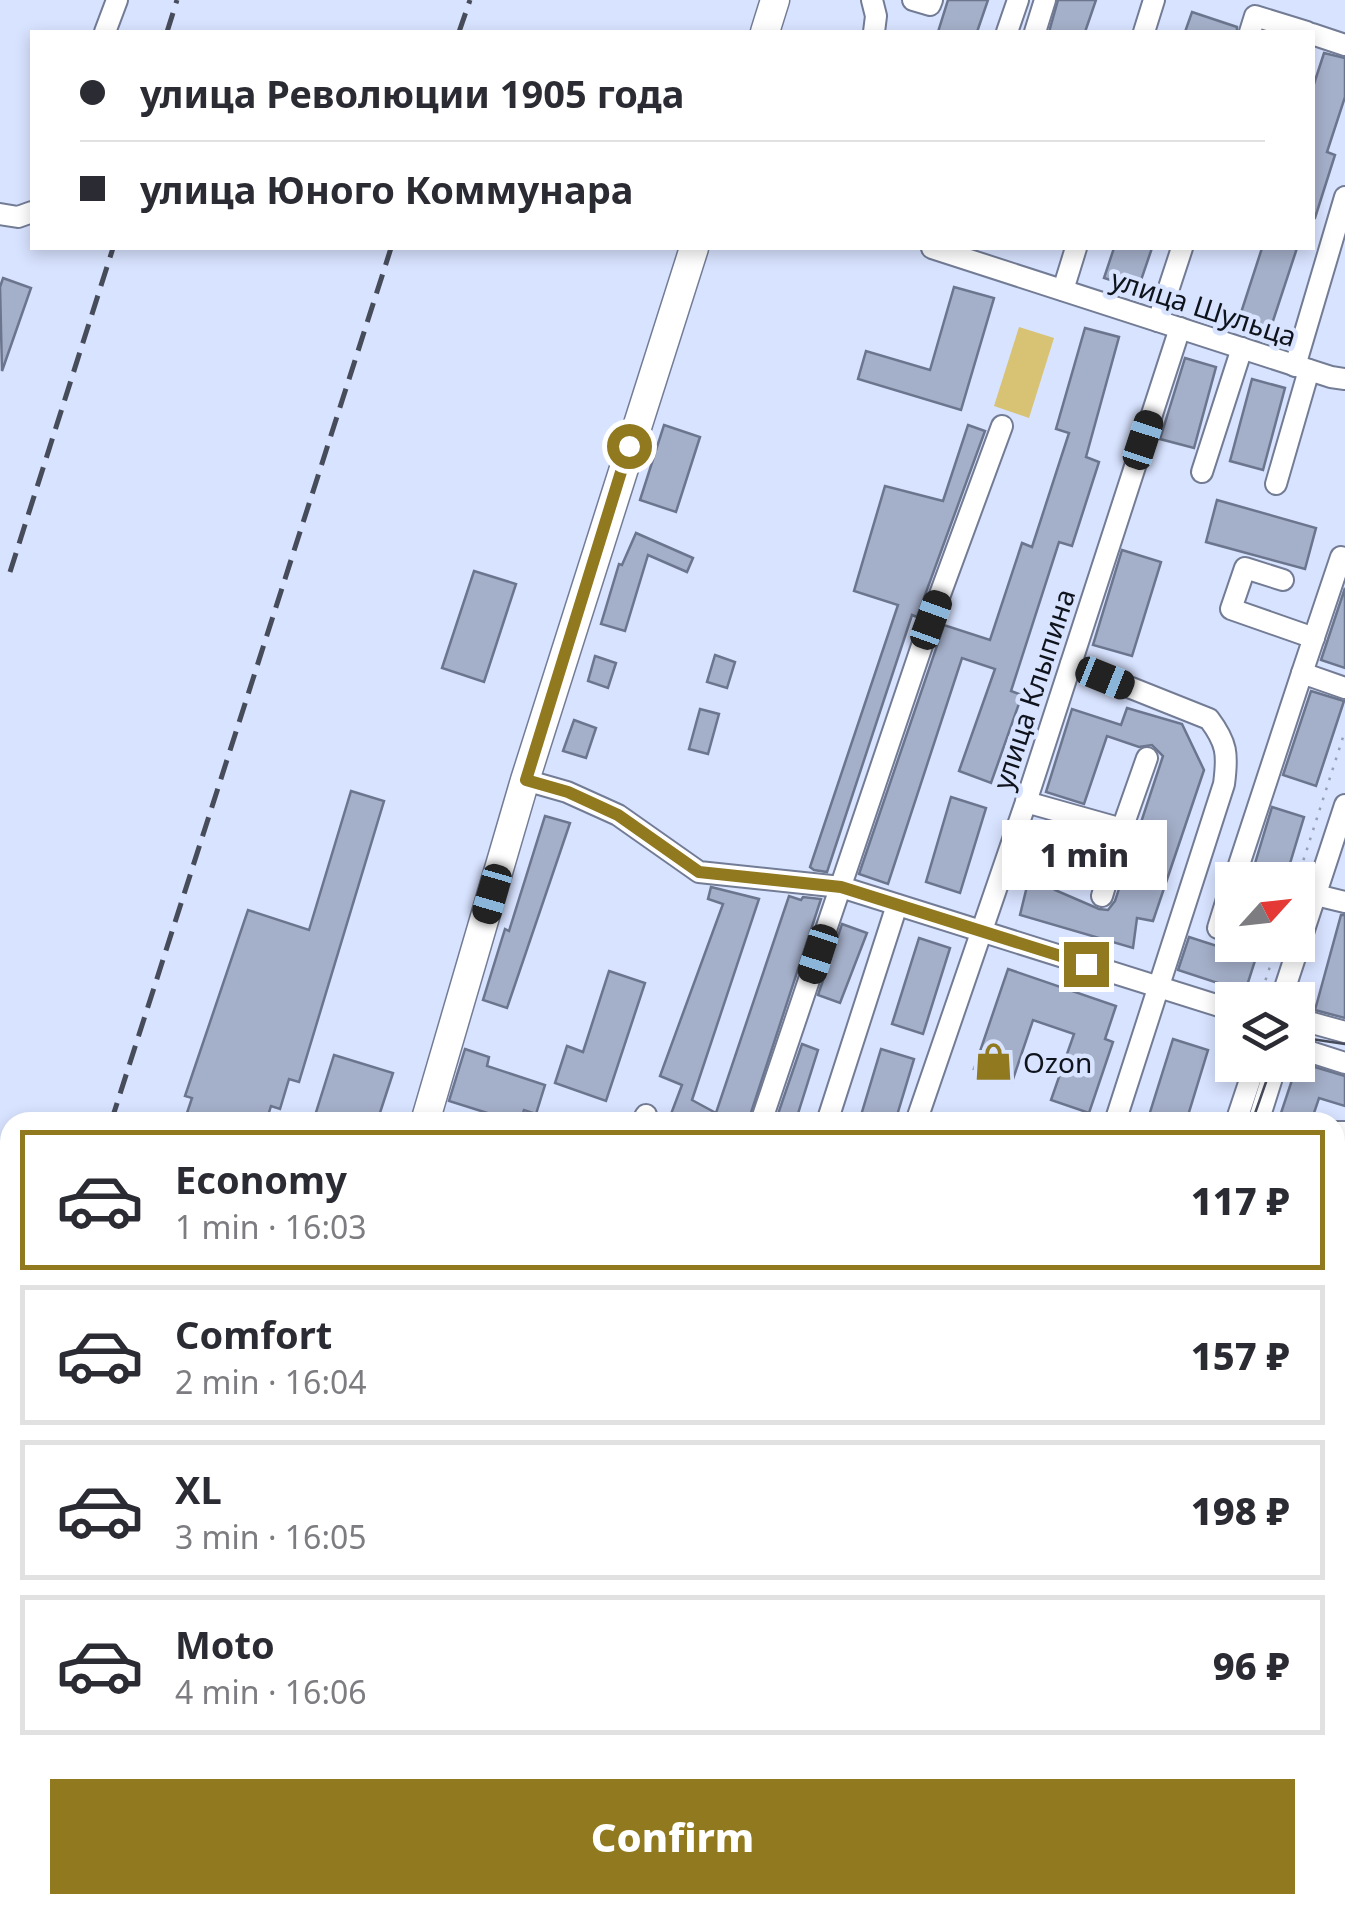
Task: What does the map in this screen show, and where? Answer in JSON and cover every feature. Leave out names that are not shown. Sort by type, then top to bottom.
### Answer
[{"type":"main road","points":[[766,30],[776,0]]},
{"type":"main road","points":[[428,1112],[526,780],[693,250]]},
{"type":"street","points":[[106,30],[117,0]]},
{"type":"street","points":[[872,0],[874,30]]},
{"type":"street","points":[[913,0],[930,4],[932,0]]},
{"type":"street","points":[[1008,30],[1018,0]]},
{"type":"street","points":[[1036,30],[1045,0]]},
{"type":"street","points":[[1145,30],[1154,0]]},
{"type":"street","points":[[1251,30],[1255,16],[1300,30]]},
{"type":"street","points":[[1315,35],[1345,45]]},
{"type":"street","points":[[1276,484],[1345,198]]},
{"type":"street","points":[[0,214],[18,217],[30,213]]},
{"type":"street","points":[[1062,290],[1075,250]]},
{"type":"street","points":[[1158,322],[1181,250]]},
{"type":"street","name":"улица Шульца","points":[[968,253],[1062,290],[1345,379]]},
{"type":"street","name":"улица Клыпина","points":[[919,1112],[1026,802],[1180,328]]},
{"type":"street","points":[[1202,472],[1242,348]]},
{"type":"street","points":[[765,1112],[931,620],[1002,426]]},
{"type":"street","points":[[1240,862],[1340,557]]},
{"type":"street","points":[[1283,580],[1245,568],[1232,609],[1314,638]]},
{"type":"street","points":[[1071,664],[1208,719],[1221,735],[1228,756],[1224,784],[1118,1112]]},
{"type":"street","points":[[1302,673],[1345,688]]},
{"type":"street","points":[[1102,896],[1147,758]]},
{"type":"street","points":[[526,780],[568,792],[618,815],[699,872],[841,887],[1215,1004]]},
{"type":"street","points":[[1026,802],[1122,830]]},
{"type":"street","points":[[1345,804],[1316,894],[1345,902]]},
{"type":"street","points":[[831,1112],[897,905]]},
{"type":"street","points":[[1315,1023],[1345,1032]]},
{"type":"street","points":[[1315,1053],[1345,1063]]},
{"type":"street","points":[[1239,1112],[1249,1082]]},
{"type":"street","points":[[1261,1112],[1271,1082]]},
{"type":"path","points":[[1303,862],[1345,731]]},
{"type":"shaded area","points":[[1019,327],[1054,338],[1029,418],[994,406]]},
{"type":"building","points":[[948,0],[988,0],[978,30],[939,30]]},
{"type":"building","points":[[1058,0],[1096,0],[1086,30],[1050,30]]},
{"type":"building","points":[[1192,12],[1237,27],[1237,30],[1186,30]]},
{"type":"building","points":[[1324,53],[1345,58],[1345,97],[1327,152],[1335,155],[1315,218],[1315,81]]},
{"type":"building","points":[[1113,250],[1151,250],[1138,289],[1104,278]]},
{"type":"building","points":[[1261,250],[1296,250],[1268,336],[1237,325]]},
{"type":"building","points":[[3,278],[31,288],[2,371],[0,287]]},
{"type":"building","points":[[954,287],[994,298],[961,410],[858,379],[866,351],[930,370]]},
{"type":"building","points":[[1085,328],[1119,337],[1086,457],[1099,462],[1072,546],[1059,542],[1011,691],[1022,695],[991,783],[959,771],[995,669],[962,658],[888,884],[859,874],[944,625],[990,640],[1022,543],[1032,547],[1069,433],[1056,429]]},
{"type":"building","points":[[1185,358],[1216,367],[1194,448],[1160,439]]},
{"type":"building","points":[[1252,379],[1285,388],[1263,470],[1230,461]]},
{"type":"building","points":[[664,425],[700,437],[676,512],[640,500]]},
{"type":"building","points":[[968,425],[985,431],[917,617],[912,615],[827,872],[814,870],[810,867],[898,605],[854,591],[885,486],[943,501]]},
{"type":"building","points":[[1217,500],[1316,528],[1305,569],[1206,542]]},
{"type":"building","points":[[636,533],[693,558],[687,572],[648,555],[625,631],[601,624],[619,564],[622,565]]},
{"type":"building","points":[[1122,550],[1161,562],[1132,656],[1093,645]]},
{"type":"building","points":[[474,571],[516,584],[484,682],[442,668]]},
{"type":"building","points":[[1345,588],[1345,668],[1321,660]]},
{"type":"building","points":[[715,655],[735,662],[727,688],[707,682]]},
{"type":"building","points":[[595,656],[616,663],[608,688],[588,681]]},
{"type":"building","points":[[1311,691],[1344,701],[1316,786],[1283,775]]},
{"type":"building","points":[[1127,708],[1182,724],[1204,770],[1153,921],[1137,918],[1133,948],[1020,915],[1028,882],[1023,881],[1039,823],[1071,832],[1055,890],[1099,909],[1108,910],[1115,901],[1163,756],[1152,745],[1139,747],[1107,736],[1084,804],[1046,792],[1072,709],[1121,725]]},
{"type":"building","points":[[700,709],[719,714],[708,754],[689,749]]},
{"type":"building","points":[[574,720],[596,728],[586,758],[563,751]]},
{"type":"building","points":[[351,791],[384,801],[299,1082],[289,1079],[280,1109],[271,1106],[269,1112],[187,1112],[192,1098],[185,1096],[248,910],[309,930]]},
{"type":"building","points":[[951,797],[986,808],[960,893],[926,882]]},
{"type":"building","points":[[1272,807],[1304,817],[1290,862],[1255,862]]},
{"type":"building","points":[[545,816],[570,823],[507,1008],[483,1000]]},
{"type":"building","points":[[711,887],[759,899],[692,1100],[714,1112],[672,1112],[682,1085],[660,1076],[723,904],[708,899]]},
{"type":"building","points":[[789,896],[821,899],[751,1112],[716,1112]]},
{"type":"building","points":[[1341,915],[1345,915],[1345,1018],[1315,1010]]},
{"type":"building","points":[[842,924],[867,933],[840,1003],[818,995]]},
{"type":"building","points":[[1189,937],[1215,945],[1215,962],[1255,962],[1248,982],[1215,982],[1178,970]]},
{"type":"building","points":[[919,938],[950,948],[923,1034],[892,1024]]},
{"type":"building","points":[[1008,969],[1116,1006],[1105,1039],[1113,1042],[1089,1112],[1051,1100],[1074,1034],[1033,1020],[1012,1082],[974,1069]]},
{"type":"building","points":[[609,971],[645,983],[606,1101],[555,1083],[567,1046],[583,1052]]},
{"type":"building","points":[[1173,1039],[1208,1050],[1189,1112],[1150,1112]]},
{"type":"building","points":[[802,1044],[818,1050],[799,1112],[779,1112]]},
{"type":"building","points":[[465,1049],[489,1057],[487,1066],[545,1085],[537,1112],[484,1112],[449,1101]]},
{"type":"building","points":[[881,1049],[914,1059],[898,1112],[862,1112]]},
{"type":"building","points":[[334,1055],[393,1073],[380,1112],[316,1112]]},
{"type":"building","points":[[1315,1067],[1345,1076],[1345,1106],[1319,1098],[1314,1112],[1281,1112],[1291,1082],[1315,1082]]},
{"type":"tram line","points":[[1315,1040],[1345,1044]]},
{"type":"tram line","points":[[1256,1112],[1266,1082]]},
{"type":"railway","points":[[168,30],[177,0]]},
{"type":"railway","points":[[460,30],[470,0]]},
{"type":"railway","points":[[10,572],[112,250]]},
{"type":"railway","points":[[114,1112],[390,250]]},
{"type":"place","name":"Ozon","points":[[993,1062]]},
{"type":"route","points":[[629,446],[526,780],[568,792],[618,815],[699,872],[841,887],[1086,964]]}]
